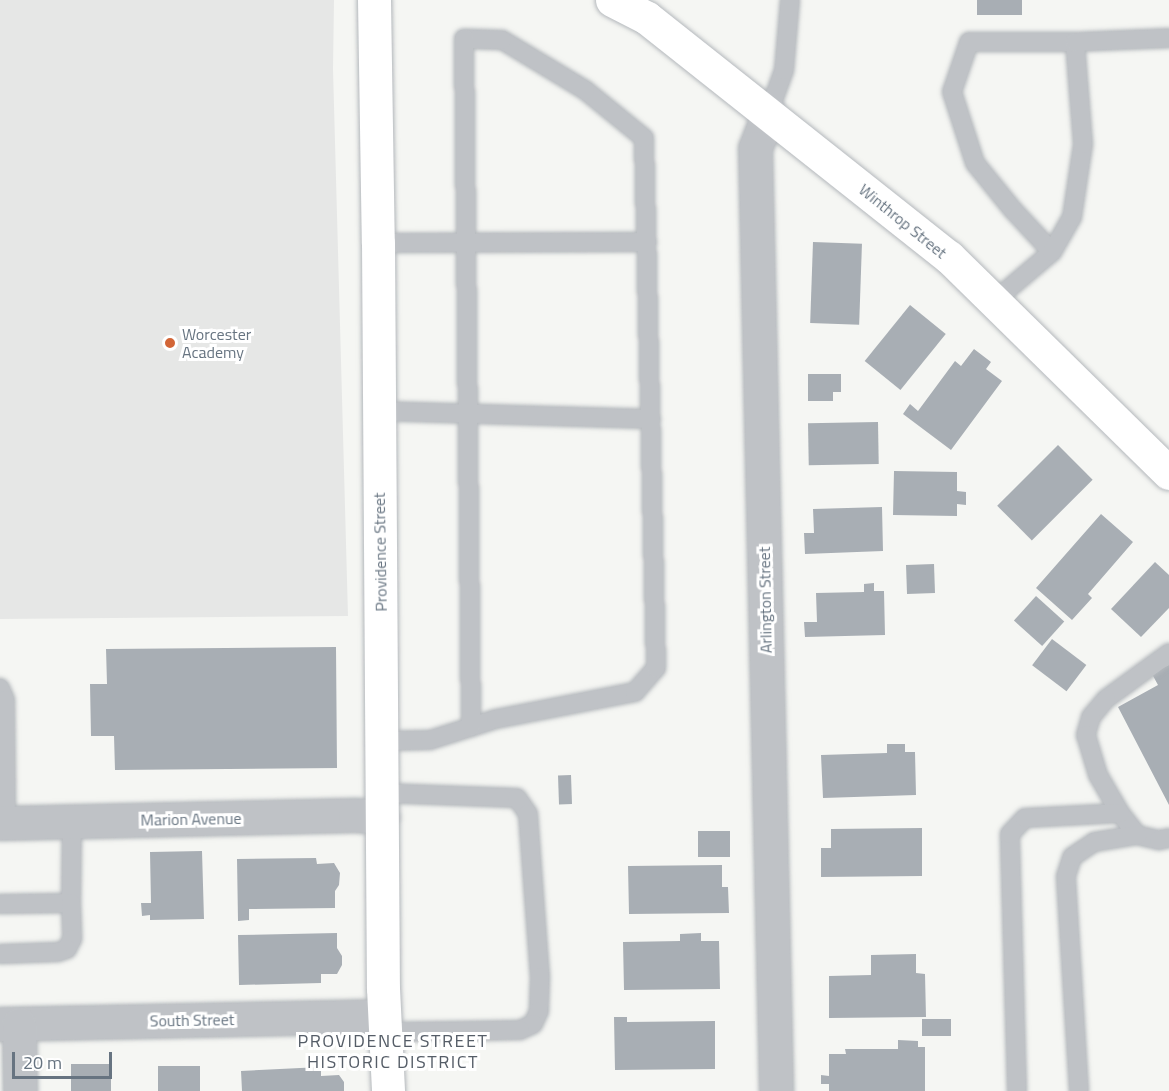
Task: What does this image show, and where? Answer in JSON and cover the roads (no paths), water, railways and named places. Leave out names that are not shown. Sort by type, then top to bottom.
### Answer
[{"type":"street","name":"Winthrop Street","points":[[612,0],[647,18],[769,112],[949,258],[1169,473]]},
{"type":"street","name":"Providence Street","points":[[377,4],[378,411],[385,1024],[388,1091]]},
{"type":"street","name":"Arlington Street","points":[[769,112],[755,148],[776,1091]]},
{"type":"street","name":"Marion Avenue","points":[[3,823],[355,815],[382,805]]},
{"type":"street","name":"South Street","points":[[9,1024],[385,1024]]},
{"type":"street","points":[[9,1024],[20,1091]]},
{"type":"lane","points":[[769,112],[784,70],[790,0]]},
{"type":"lane","points":[[1052,252],[1013,210],[975,163],[952,92],[969,42],[1075,42],[1169,38]]},
{"type":"lane","points":[[382,741],[430,740],[471,727],[496,719],[635,692],[656,668],[644,138],[585,90],[502,40],[464,39],[471,727]]},
{"type":"lane","points":[[993,302],[1052,252],[1072,217],[1083,144],[1075,42]]},
{"type":"lane","points":[[378,243],[647,242]]},
{"type":"lane","points":[[378,411],[651,419]]},
{"type":"lane","points":[[1137,835],[1120,813],[1098,775],[1086,735],[1091,717],[1106,699],[1169,652]]},
{"type":"lane","points":[[0,688],[5,700],[3,823]]},
{"type":"lane","points":[[382,805],[517,798],[528,814],[540,977],[539,1011],[533,1024],[520,1030],[385,1024]]},
{"type":"lane","points":[[1017,1091],[1010,834],[1025,818],[1120,813]]},
{"type":"lane","points":[[0,954],[41,954],[68,949],[72,939],[72,821]]},
{"type":"lane","points":[[1078,1091],[1066,876],[1072,857],[1094,842],[1137,835],[1159,840],[1169,838]]},
{"type":"lane","points":[[0,904],[71,903]]},
{"type":"place","name":"Worcester Academy","points":[[170,343]]},
{"type":"district","name":"PROVIDENCE STREET HISTORIC DISTRICT","points":[[393,1052]]}]
